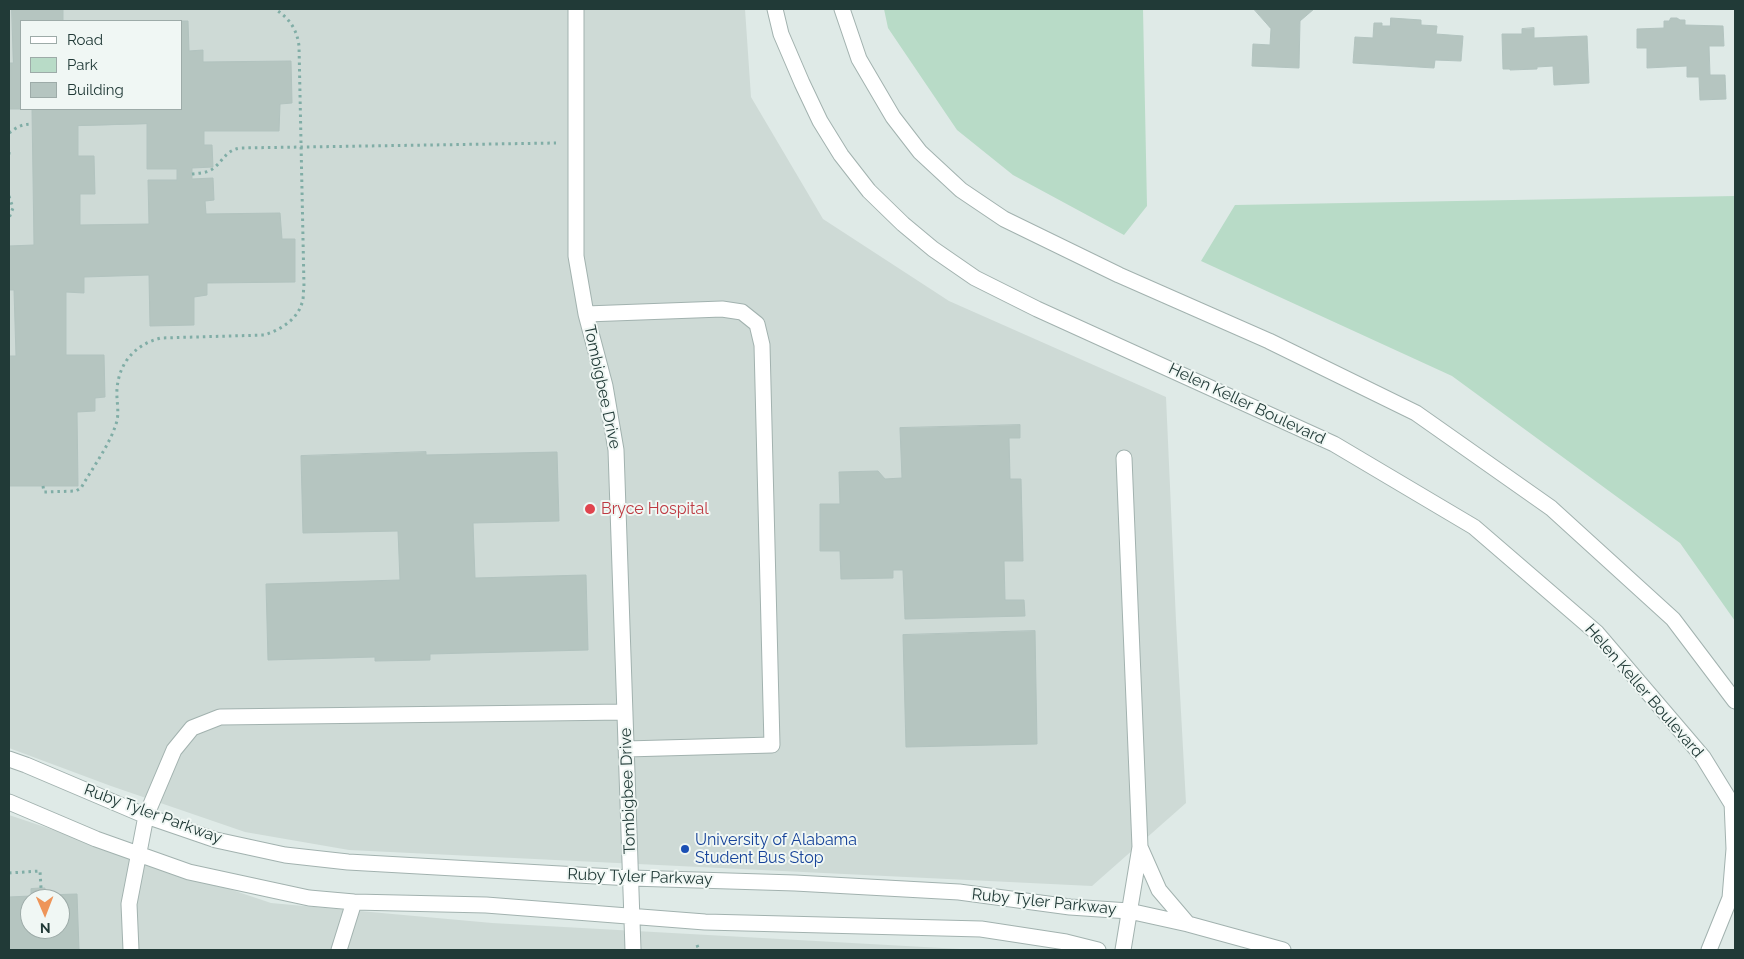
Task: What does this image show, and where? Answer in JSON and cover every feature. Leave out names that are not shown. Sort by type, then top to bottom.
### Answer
[{"type":"street","name":"Tombigbee Drive","points":[[576,9],[576,256],[586,314],[605,386],[616,450],[633,950]]},
{"type":"street","name":"Helen Keller Boulevard","points":[[775,9],[781,34],[802,83],[820,121],[841,155],[869,191],[903,224],[933,249],[975,278],[1037,309],[1334,444],[1474,527],[1597,633],[1703,757],[1733,806]]},
{"type":"street","points":[[842,9],[859,59],[893,117],[920,152],[961,190],[1004,219],[1119,274],[1269,341],[1416,413],[1551,508],[1673,618],[1735,701]]},
{"type":"street","points":[[586,314],[722,309],[742,312],[757,324],[762,345],[772,745],[626,750]]},
{"type":"street","points":[[1124,458],[1140,847],[1124,950]]},
{"type":"street","points":[[131,950],[128,904],[146,816],[174,750],[192,728],[220,717],[625,712]]},
{"type":"street","name":"Ruby Tyler Parkway","points":[[9,759],[146,816],[216,840],[285,854],[348,862],[631,878],[795,883],[958,892],[1070,907],[1129,911],[1188,924],[1283,950]]},
{"type":"street","name":"Ruby Tyler Parkway","points":[[9,802],[96,839],[189,872],[309,898],[354,902],[486,905],[714,922],[981,929],[1066,942],[1098,950]]},
{"type":"street","points":[[1710,950],[1730,898],[1734,849],[1733,806]]},
{"type":"street","points":[[1140,847],[1159,890],[1188,924]]},
{"type":"street","points":[[339,950],[354,902]]},
{"type":"path","points":[[43,486],[44,492],[76,491],[82,488],[112,434],[117,421],[117,389],[120,374],[126,362],[136,350],[148,342],[168,338],[264,335],[277,331],[288,323],[302,303],[304,286],[298,38],[291,23],[283,14],[275,9]]},
{"type":"path","points":[[9,133],[17,127],[32,124]]},
{"type":"path","points":[[192,174],[214,169],[226,154],[233,149],[576,142]]},
{"type":"path","points":[[9,152],[9,157]]},
{"type":"path","points":[[9,196],[13,208],[9,218]]},
{"type":"path","points":[[9,873],[40,871],[41,888]]},
{"type":"path","points":[[697,945],[699,950]]},
{"type":"shaded area","name":"Bryce Hospital","points":[[9,9],[745,9],[751,97],[823,219],[949,301],[1166,397],[1186,803],[1092,886],[349,850],[245,832],[111,786],[9,748]]},
{"type":"shaded area","points":[[9,815],[271,903],[492,923],[978,950],[9,950]]},
{"type":"green space","points":[[884,9],[1143,9],[1147,206],[1124,235],[1013,175],[957,130],[888,28]]},
{"type":"green space","points":[[1735,196],[1735,621],[1680,543],[1452,376],[1201,261],[1235,205]]},
{"type":"building","points":[[12,9],[63,9],[63,20],[20,20],[20,109],[9,109],[9,63],[13,63]]},
{"type":"building","points":[[1254,9],[1314,9],[1300,21],[1299,68],[1252,66],[1253,44],[1270,45],[1271,29]]},
{"type":"building","points":[[1391,18],[1421,20],[1421,25],[1437,26],[1436,34],[1463,36],[1461,61],[1435,60],[1434,68],[1353,63],[1355,37],[1373,38],[1374,23],[1390,26]]},
{"type":"building","points":[[1671,18],[1685,20],[1685,25],[1723,26],[1724,46],[1709,46],[1710,75],[1725,75],[1726,99],[1700,100],[1699,77],[1687,77],[1687,66],[1647,68],[1647,48],[1637,48],[1637,29],[1664,28],[1664,21],[1669,21]]},
{"type":"building","points":[[182,21],[188,21],[189,51],[203,50],[203,62],[291,61],[292,103],[280,104],[279,131],[204,131],[204,145],[212,145],[213,167],[192,168],[192,179],[213,178],[214,200],[205,201],[206,214],[280,213],[282,239],[295,239],[295,282],[207,283],[207,295],[194,297],[194,325],[150,326],[149,275],[84,277],[84,293],[66,292],[66,355],[104,355],[105,397],[95,398],[95,411],[77,412],[78,486],[9,486],[9,356],[16,356],[14,290],[9,290],[9,246],[34,245],[32,110],[182,110]],"holes":[[[147,124],[147,169],[177,169],[177,180],[148,180],[149,224],[80,225],[80,194],[95,194],[94,156],[78,156],[78,126]]]},
{"type":"building","points":[[1534,28],[1534,38],[1587,36],[1589,83],[1554,85],[1553,66],[1537,67],[1537,69],[1503,69],[1502,34],[1522,34],[1522,29]]},
{"type":"building","points":[[1020,425],[1020,438],[1009,438],[1010,479],[1021,479],[1023,561],[1004,561],[1005,600],[1024,600],[1025,616],[905,619],[903,570],[893,570],[893,578],[841,579],[840,551],[820,551],[820,504],[840,504],[839,472],[878,471],[885,479],[902,478],[900,428]]},
{"type":"building","points":[[426,452],[426,455],[557,452],[559,521],[473,523],[475,578],[586,575],[588,650],[430,654],[430,660],[375,661],[375,657],[268,660],[266,584],[400,580],[398,531],[303,533],[301,456]]},
{"type":"building","points":[[1035,631],[1037,744],[906,747],[903,635]]},
{"type":"building","points":[[70,894],[77,894],[79,950],[9,950],[9,897],[20,896],[20,939],[70,939]]},
{"type":"place","name":"Bryce Hospital","points":[[590,509]]},
{"type":"place","name":"University of Alabama Student Bus Stop","points":[[685,849]]}]
